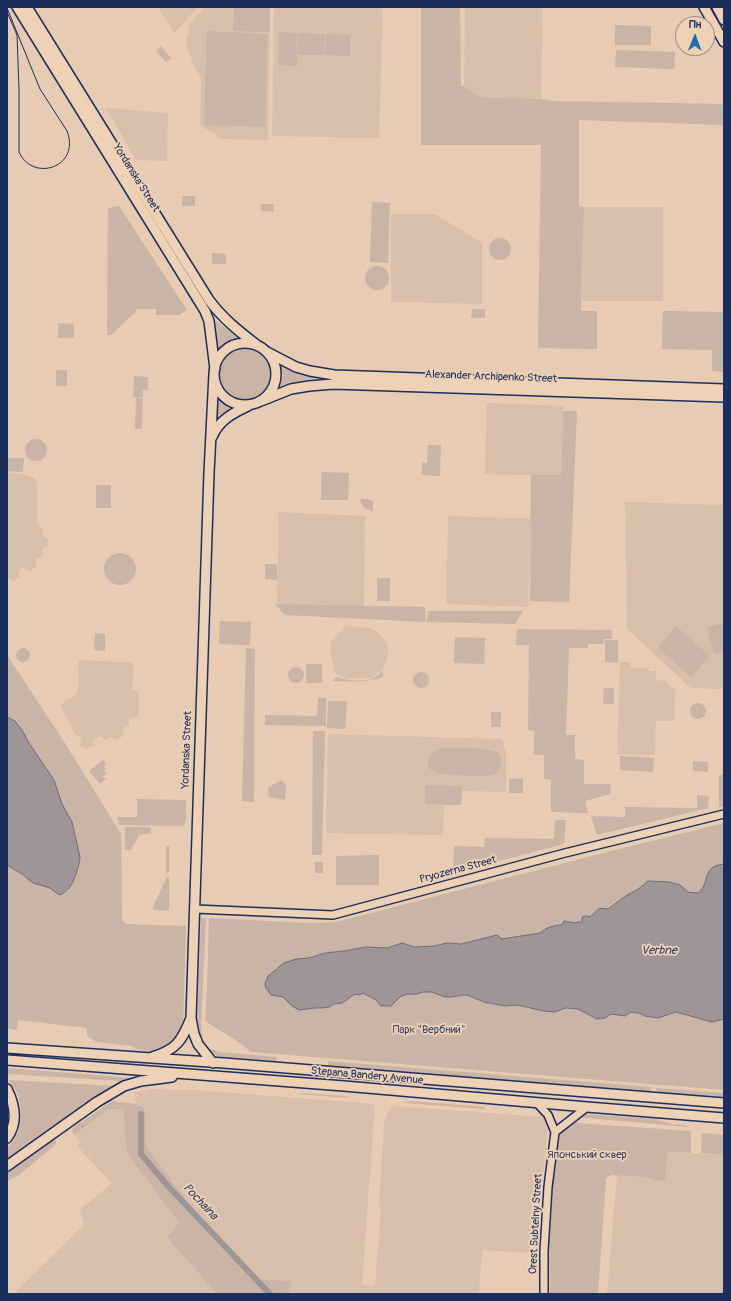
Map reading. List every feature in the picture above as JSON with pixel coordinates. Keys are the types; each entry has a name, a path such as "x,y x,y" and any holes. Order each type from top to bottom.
{"main road":[{"name":"Yordanska Street","path":"17,7 208,317 212,336 214,371 198,764 195,909"},
{"name":"Yordanska Street","path":"27,7 209,300 229,323 258,346"},
{"path":"704,7 720,26 724,42"},
{"path":"717,7 724,20"},
{"path":"210,442 215,429 224,419 250,405 261,401 271,392 276,378 275,364 267,352 258,346 246,343 228,348 219,357 214,371 218,390 225,398 234,403 250,405"},
{"name":"Alexander Archipenko Street","path":"267,352 296,367 334,375 724,389"},
{"name":"Alexander Archipenko Street","path":"261,401 291,389 333,384 724,397"},
{"path":"195,909 191,1018 194,1034 198,1044 213,1063"},
{"path":"146,1058 160,1054 175,1046 183,1036 191,1018"},
{"name":"Stepana Bandery Avenue","path":"7,1048 724,1103"},
{"name":"Stepana Bandery Avenue","path":"7,1060 221,1076 724,1118"},
{"path":"7,1065 49,1064"},
{"path":"7,1166 97,1102 124,1086 160,1078 221,1076"},
{"path":"7,1089 13,1103 14,1112 13,1126 7,1138"}],"street":[{"name":"Pryozerna Street","path":"195,909 333,914 565,853 724,814"},
{"path":"537,1102 548,1115 556,1132 587,1107"},
{"name":"Orest Subtelny Street","path":"544,1294 544,1251 548,1187 556,1132"}],"shaded area":[{"path":"158,7 198,7 174,33"},
{"path":"205,7 270,7 268,140 222,139 200,125 201,78 191,61 192,56 189,55 189,50 187,50 186,36 188,36 189,25"},
{"path":"274,7 383,7 379,138 272,136"},
{"path":"465,7 543,7 541,99 480,97 464,86"},
{"path":"106,108 168,113 167,161 136,160"},
{"path":"584,207 663,207 663,301 582,301"},
{"path":"391,214 435,214 482,243 482,304 391,302"},
{"path":"487,403 563,406 561,476 485,474"},
{"path":"7,473 24,474 37,481 37,523 42,528 43,535 48,539 48,546 42,549 43,556 36,560 36,567 30,571 24,567 19,570 19,577 13,581 7,577"},
{"path":"625,502 724,505 724,689 691,688 627,629"},
{"path":"279,512 365,516 364,606 280,604 277,601"},
{"path":"448,516 531,519 528,607 446,604"},
{"path":"346,626 371,628 383,637 388,648 387,658 384,667 373,678 346,679 335,672 330,650 331,641"},
{"path":"79,661 131,663 134,665 132,691 139,691 138,717 129,718 129,725 123,729 123,736 117,740 111,737 105,740 100,736 94,739 93,746 86,749 80,745 81,738 75,734 61,706 66,700 78,694"},
{"path":"620,662 629,662 632,668 649,668 649,671 656,671 656,680 665,681 675,690 674,721 656,721 655,755 617,754"},
{"path":"328,734 502,739 506,751 506,792 462,791 461,805 444,805 443,835 326,833"},
{"path":"153,1089 194,1090 375,1104 362,1285 375,1286 381,1207 379,1207 379,1205 384,1126 386,1115 391,1108 394,1106 543,1117 548,1124 541,1193 532,1193 530,1253 482,1250 479,1293 497,1294 289,1294 290,1281 258,1279 190,1205 146,1146 144,1108 136,1104 135,1092"},
{"path":"108,1109 123,1109 127,1153 179,1223 168,1237 217,1294 18,1294 16,1291 84,1225 80,1210 112,1183 77,1146 81,1142 74,1135"},
{"path":"667,1152 724,1155 724,1294 607,1294 617,1174"}],"green space":[{"path":"234,7 270,7 270,32 233,31"},
{"path":"421,7 460,7 461,86 464,86 480,97 541,99 555,101 722,104 724,107 724,125 579,120 579,206 584,207 581,311 597,311 597,349 538,348 541,145 421,145"},
{"path":"615,25 651,26 651,45 615,45"},
{"path":"207,31 268,34 265,127 204,125"},
{"path":"279,32 297,33 297,66 278,65"},
{"path":"298,33 325,34 324,55 298,55"},
{"path":"326,34 350,35 350,56 325,55"},
{"path":"161,46 171,58 166,62 156,51"},
{"path":"616,50 675,52 674,69 615,67"},
{"path":"182,196 195,196 195,206 182,206"},
{"path":"372,202 390,203 388,263 370,262"},
{"path":"261,204 274,204 274,212 261,211"},
{"path":"119,206 187,310 179,315 156,315 156,309 136,309 135,314 132,315 111,335 107,335 108,208"},
{"path":"500,238 508,241 511,249 508,257 500,260 492,257 489,249 492,241"},
{"path":"212,253 226,254 226,264 212,264"},
{"path":"377,266 386,269 389,278 386,287 377,290 368,287 365,278 368,269"},
{"path":"472,309 485,309 485,318 471,318"},
{"path":"663,311 724,312 724,372 712,371 712,350 662,349"},
{"path":"212,318 240,339 227,344 217,352 217,339"},
{"path":"58,323 74,324 74,338 58,338"},
{"path":"240,349 250,349 263,356 270,369 270,379 263,392 250,399 240,399 231,395 224,388 220,379 220,369 224,360 231,353"},
{"path":"279,362 319,378 304,380 278,389 283,375"},
{"path":"56,370 67,370 67,386 56,386"},
{"path":"134,376 148,377 148,390 143,390 143,398 133,397"},
{"path":"215,396 230,409 213,427"},
{"path":"136,398 143,399 142,429 135,429"},
{"path":"563,411 577,411 569,602 530,601 531,475 561,475"},
{"path":"36,439 44,442 47,450 44,458 36,461 28,458 25,450 28,442"},
{"path":"428,445 441,445 440,476 422,475 422,463 427,463"},
{"path":"7,458 24,458 23,472 7,471"},
{"path":"321,472 349,473 348,500 321,500"},
{"path":"96,485 111,485 111,508 96,508"},
{"path":"360,499 373,501 373,511 365,509"},
{"path":"120,553 126,554 133,560 136,569 135,575 129,582 120,585 114,584 107,578 104,569 105,563 111,556"},
{"path":"265,564 277,564 277,580 265,579"},
{"path":"377,578 390,578 390,601 377,601"},
{"path":"275,604 425,607 426,622 285,615"},
{"path":"428,611 523,611 515,624 427,622"},
{"path":"220,621 251,622 250,645 219,644"},
{"path":"724,623 724,652 714,654 707,627"},
{"path":"676,626 710,656 691,677 658,648"},
{"path":"517,629 612,630 612,639 604,639 603,644 588,644 588,648 569,648 566,735 575,735 575,759 584,760 584,784 611,784 610,794 585,801 588,813 551,812 551,780 544,779 544,755 534,755 534,731 528,730 529,645 516,645"},
{"path":"95,633 105,634 105,651 94,650"},
{"path":"455,637 485,638 484,664 454,663"},
{"path":"605,640 618,640 618,663 605,662"},
{"path":"23,648 28,650 30,655 28,660 23,662 18,660 16,655 18,650"},
{"path":"246,648 255,649 254,802 242,801"},
{"path":"7,655 63,740 121,834 122,919 127,924 186,926 183,1027 176,1040 166,1048 153,1051 138,1050 131,1046 97,1042 87,1036 87,1028 18,1020 17,1030 7,1028 7,865 33,883 50,888 59,895 67,892 70,887 77,873 80,857 72,822 62,804 54,780 22,730 15,721 7,717"},
{"path":"306,664 322,664 322,683 306,683"},
{"path":"293,667 299,667 304,672 302,681 299,683 293,683 288,678 288,672"},
{"path":"383,670 383,677 377,679 358,681 333,681 337,677 366,680 375,677"},
{"path":"421,672 427,674 429,680 427,686 421,688 415,686 413,680 415,674"},
{"path":"604,688 614,688 614,704 603,704"},
{"path":"318,698 326,698 326,726 265,725 265,715 317,716"},
{"path":"328,701 347,701 345,729 327,728"},
{"path":"695,703 701,703 706,708 704,717 701,719 695,719 690,714 690,708"},
{"path":"491,712 501,712 501,727 491,727"},
{"path":"313,731 325,731 322,855 312,855"},
{"path":"442,748 490,750 499,755 502,761 501,766 496,773 489,776 453,775 434,772 428,766 429,758 434,752"},
{"path":"620,756 654,758 653,772 620,770"},
{"path":"103,760 106,764 104,766 106,769 104,771 106,774 103,776 106,779 100,784 89,771"},
{"path":"693,761 708,762 708,772 693,771"},
{"path":"724,773 724,806 719,807 719,776"},
{"path":"523,778 523,793 509,793 509,779"},
{"path":"282,780 286,786 285,800 269,797 268,787"},
{"path":"425,785 462,786 461,805 425,804"},
{"path":"697,795 709,796 708,808 597,835 591,816 625,817 625,807 697,808"},
{"path":"137,799 186,800 186,822 183,826 120,825 117,817 137,817"},
{"path":"555,820 566,820 564,844 453,873 454,846 484,847 485,838 554,839"},
{"name":"Парк \"Вербний\"","path":"724,823 724,864 712,868 708,873 703,887 698,893 688,892 680,885 669,882 648,881 608,909 597,909 593,915 582,922 557,925 540,933 502,939 497,935 461,944 447,943 434,946 415,947 402,943 387,948 366,947 325,953 309,958 296,959 276,969 268,976 271,995 283,997 287,1000 315,1008 329,1007 334,1004 342,1003 355,994 357,995 363,993 376,1000 384,1007 390,1006 401,996 432,992 445,997 467,995 484,1002 505,1006 518,1005 578,1009 590,1016 605,1018 611,1014 625,1016 631,1012 658,1018 676,1012 712,1022 724,1019 724,1090 251,1052 240,1043 205,1021 209,918 311,923 336,922"},
{"path":"125,827 151,827 151,833 139,835 131,850 125,850"},
{"path":"166,846 169,846 169,872 166,873"},
{"path":"379,855 379,885 336,885 336,856"},
{"path":"315,862 323,862 323,873 315,873"},
{"path":"166,877 169,877 169,909 167,911 153,910 153,907"},
{"path":"201,918 206,918 201,1027 203,1041 201,1042 197,1024"},
{"path":"206,1049 219,1052 277,1057 276,1061 217,1056"},
{"path":"328,1061 651,1087 651,1090 649,1092 328,1066"},
{"path":"7,1068 133,1078 122,1081 7,1074"},
{"path":"8,1080 115,1086 97,1096 7,1161 7,1148 17,1135 21,1117 19,1096"},
{"path":"656,1088 724,1093 724,1098 660,1093"},
{"path":"298,1094 345,1096 349,1098"},
{"path":"112,1101 136,1104 144,1108 146,1146 190,1205 258,1279 290,1281 289,1294 217,1294 167,1237 179,1223 127,1153 123,1109 108,1109 74,1135 72,1130 73,1128"},
{"path":"411,1101 485,1107 484,1109 406,1103"},
{"path":"583,1114 656,1119 671,1124 685,1125 689,1127 576,1117"},
{"name":"Японський сквер","path":"572,1121 577,1123 691,1131 691,1153 667,1152 665,1181 653,1180 647,1177 611,1175 606,1179 598,1294 550,1294 549,1227 557,1138 561,1130"},
{"path":"702,1133 724,1135 724,1155 701,1153"},
{"path":"53,1140 56,1141 56,1144 19,1175 7,1181 7,1172"}],"water":[{"path":"7,717 15,721 22,730 54,780 62,804 72,822 80,857 71,885 68,890 59,895 50,888 33,883 7,865"},
{"name":"Verbne","path":"724,864 724,1019 712,1022 676,1012 658,1018 631,1012 625,1016 611,1014 605,1018 597,1019 578,1009 566,1008 554,1012 543,1011 518,1005 505,1006 484,1002 467,995 445,997 432,992 401,996 391,1006 381,1006 376,1000 363,993 359,995 355,994 342,1003 334,1004 329,1007 299,1010 292,1006 283,997 271,995 266,988 265,984 268,976 284,963 296,959 309,958 325,953 366,947 387,948 402,943 415,947 434,946 447,943 461,944 497,935 502,939 540,933 550,927 562,925 564,921 575,923 582,922 582,917 590,917 599,909 608,909 648,881 669,882 680,885 688,892 698,893 703,887 708,873 712,868"}],"waterway":[{"name":"Pochaina","path":"141,1114 141,1154 168,1186 270,1294"}],"tram line":[{"path":"7,8 40,89 67,131 70,144 67,154 62,162 54,167 34,167 26,161 19,152 17,35 7,12"}]}
